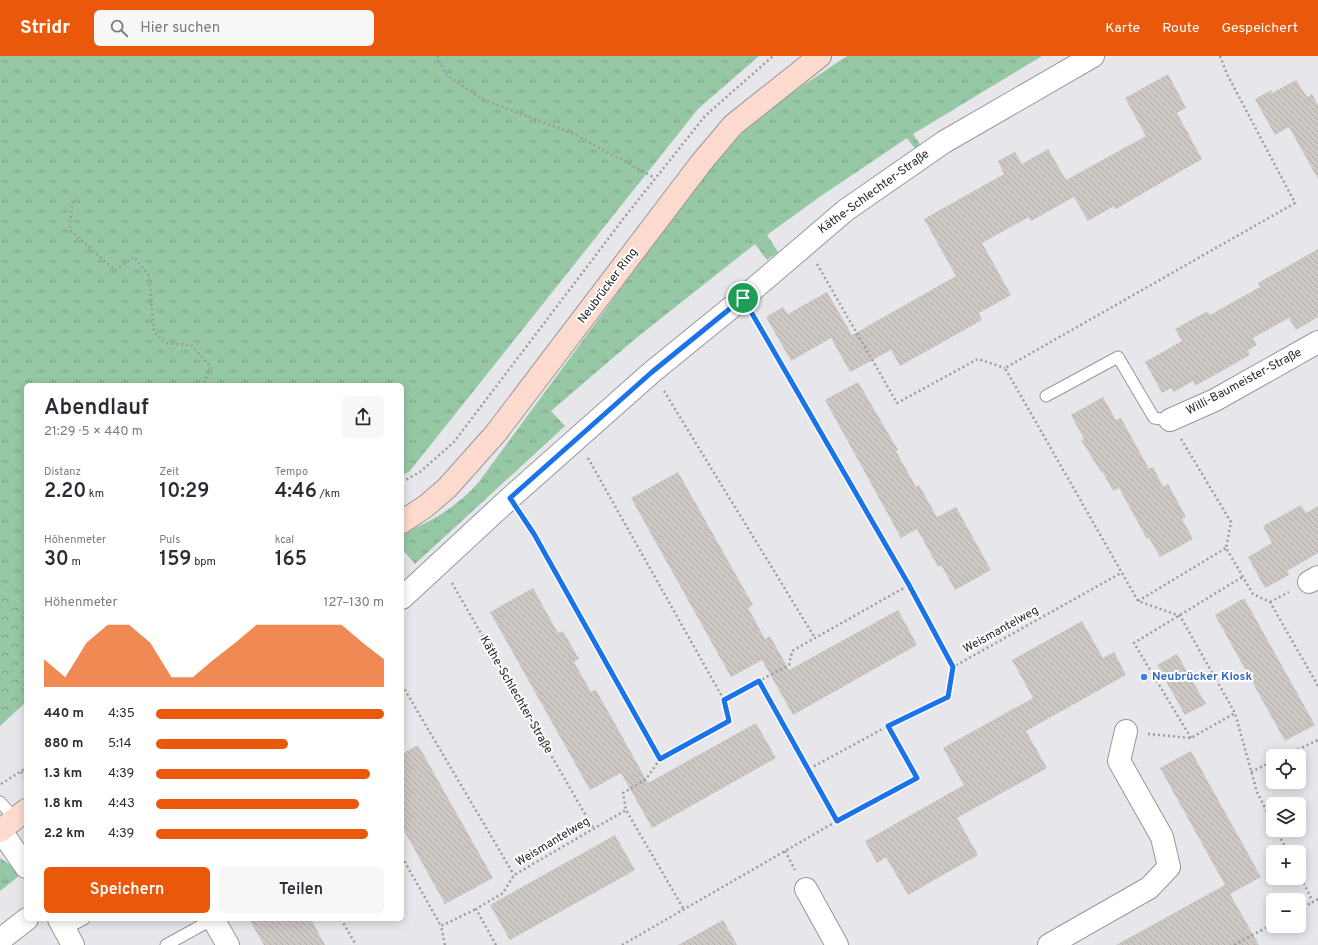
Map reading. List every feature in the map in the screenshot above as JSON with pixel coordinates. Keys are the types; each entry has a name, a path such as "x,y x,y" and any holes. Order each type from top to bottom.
{"main road":[{"name":"Neubrücker Ring","path":"404,521 426,506 447,488 496,433 697,169 733,125 820,56"}],"street":[{"name":"Käthe-Schlechter-Straße","path":"404,596 510,498 652,372 743,298 846,210 944,142 1094,56"},
{"name":"Willi-Baumeister-Straße","path":"1170,420 1215,400 1318,342"},
{"path":"1049,945 1149,888 1170,867 1162,837 1119,761 1126,731"},
{"path":"10,823 24,862"},
{"path":"806,890 837,945"},
{"path":"0,940 24,921"},
{"path":"214,921 228,945"}],"lane":[{"path":"1046,396 1118,357 1154,418 1170,420"},
{"path":"0,802 10,823"},
{"path":"66,931 81,921"},
{"path":"166,945 209,921"}],"path":[{"path":"437,56 445,74 484,100 572,133 655,178"},
{"path":"404,481 420,472 454,442 655,178 705,116 773,56"},
{"path":"73,200 69,229 115,270 134,257 149,276 154,332 165,343 191,344 210,367 204,383"},
{"path":"806,243 897,403 978,359 1005,368"},
{"path":"743,298 909,585 953,667 948,697 888,726 809,769"},
{"path":"652,372 815,638"},
{"path":"1170,420 1231,522 1226,548 1244,576 1253,594 1270,602 1318,686"},
{"path":"576,439 594,468 724,700 729,721 660,759 646,779 623,793 626,810 683,908"},
{"path":"510,498 534,534 660,759"},
{"path":"1138,601 1226,548"},
{"name":"Käthe-Schlechter-Straße","path":"440,562 593,828"},
{"name":"Weismantelweg","path":"953,667 1122,573"},
{"path":"1191,738 1134,643 1244,576"},
{"path":"724,700 789,665 792,651 909,585"},
{"path":"759,681 837,821"},
{"path":"404,688 514,875"},
{"path":"1126,731 1191,738 1235,713"},
{"path":"624,944 683,908 837,821 917,778 888,726"},
{"path":"1299,749 1318,740"},
{"path":"1251,772 1266,764"},
{"path":"0,785 24,770"},
{"path":"21,772 24,776"},
{"name":"Weismantelweg","path":"441,926 476,909 503,893 514,875 626,810"},
{"path":"404,861 441,926 445,945"},
{"path":"1304,885 1313,902"},
{"path":"1306,906 1318,899"},
{"path":"476,909 496,945"},
{"path":"342,921 356,945"},
{"path":"1234,945 1266,928"}],"green space":[{"path":"0,56 759,56 698,109 409,472 404,474 404,383 24,383 24,605 0,591"},
{"path":"847,56 1042,56 913,134 924,150 919,154 907,138 818,198 767,235 778,252 767,260 755,244 635,339 551,411 565,426 415,564 404,551 404,532 443,513 470,492 478,483 710,167 751,124 796,90"},
{"path":"0,591 24,605 24,704 0,726"},
{"path":"0,858 12,866 20,875 0,891"}],"building":[{"path":"1168,74 1186,108 1177,113 1202,159 1116,209 1114,206 1088,221 1074,197 1031,221 1029,217 982,243 1011,295 979,313 982,320 900,366 891,350 850,372 831,338 791,361 766,317 783,307 788,314 827,292 852,335 956,276 924,219 1004,174 998,161 1015,152 1022,164 1048,149 1066,180 1146,136 1125,98"},
{"path":"1296,80 1307,97 1312,94 1318,105 1318,179 1289,127 1275,135 1255,99 1271,90 1272,93"},
{"path":"1318,249 1318,317 1296,330 1289,318 1253,338 1257,345 1248,350 1250,355 1195,386 1193,381 1174,392 1171,388 1162,393 1145,362 1182,341 1175,329 1204,313 1208,312 1210,315 1260,287 1258,283"},
{"path":"858,382 898,450 896,451 916,487 919,485 937,517 956,507 991,570 955,590 941,565 938,567 917,529 901,538 825,400"},
{"path":"1103,397 1116,420 1121,418 1149,469 1153,467 1163,487 1168,484 1186,517 1182,519 1193,539 1160,557 1149,538 1147,539 1119,488 1113,491 1102,471 1101,472 1081,440 1084,439 1071,415"},
{"path":"678,472 753,605 748,608 765,639 770,636 789,670 898,610 917,645 793,715 762,660 731,677 631,498"},
{"path":"1301,505 1306,513 1318,506 1318,553 1287,571 1289,575 1265,588 1248,557 1272,543 1263,526"},
{"path":"533,588 558,633 563,631 579,659 574,662 591,692 596,690 648,783 756,723 776,758 652,828 621,773 590,790 490,612"},
{"path":"1244,598 1315,725 1285,741 1215,615"},
{"path":"1082,621 1103,658 1114,652 1126,675 1026,731 1047,768 957,818 978,855 908,895 886,857 877,863 865,841 964,785 943,748 1033,698 1012,660"},
{"path":"1177,654 1206,704 1185,715 1157,665"},
{"path":"418,745 493,878 445,904 404,831 404,753"},
{"path":"1191,751 1261,877 1230,894 1259,945 1116,945 1225,885 1160,768"},
{"path":"615,835 635,870 510,940 490,905"},
{"path":"723,920 737,945 678,945"},
{"path":"250,921 312,921 325,945 264,945"}],"place":[{"name":"Neubrücker Kiosk","path":"1144,677"}],"route":[{"path":"743,298 763,330 909,585 953,667 948,697 888,726 917,778 837,821 759,681 724,700 729,721 660,759 534,534 510,498 652,372 743,298"}]}
